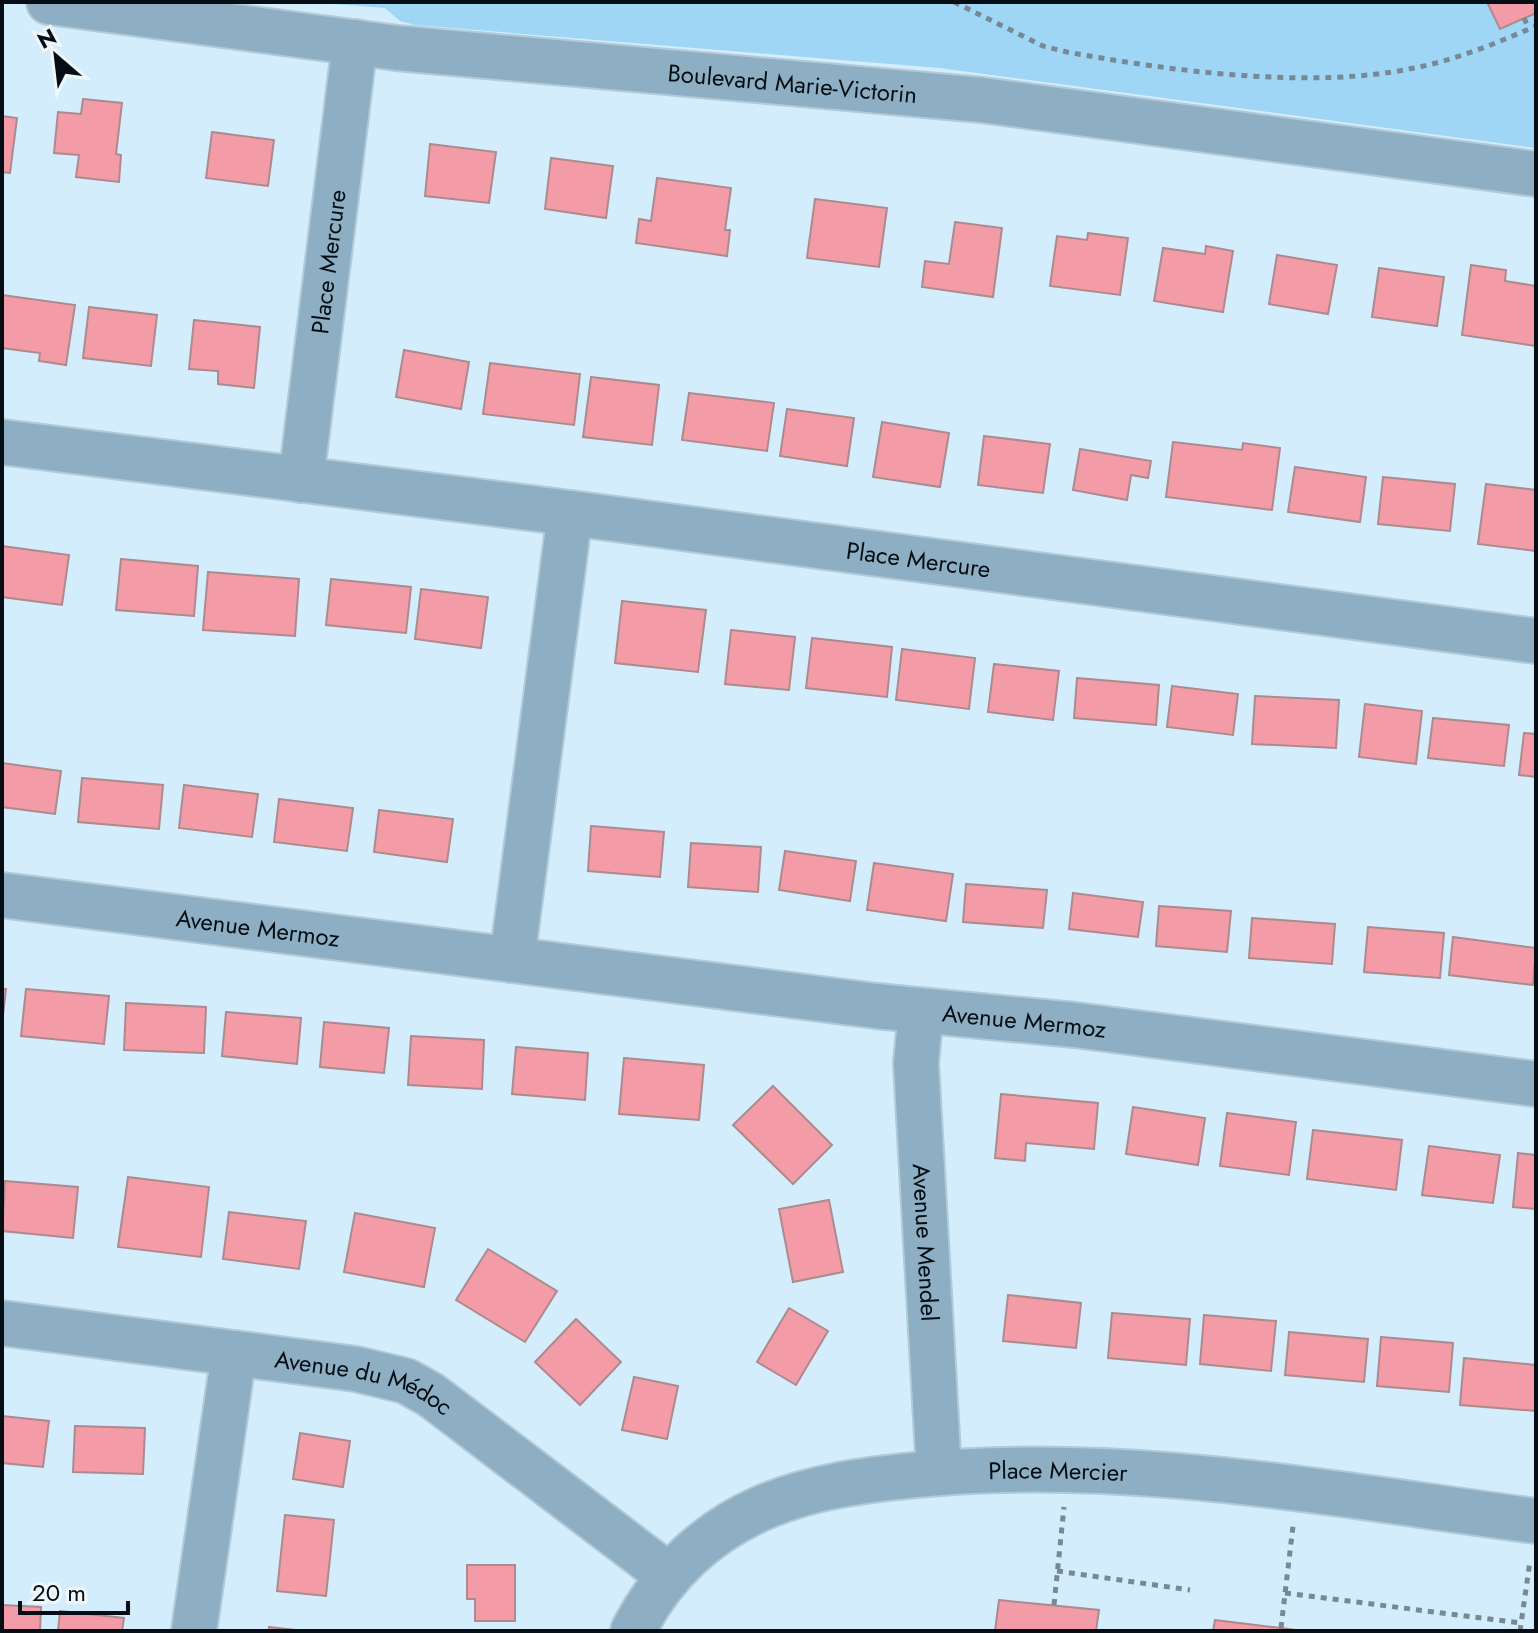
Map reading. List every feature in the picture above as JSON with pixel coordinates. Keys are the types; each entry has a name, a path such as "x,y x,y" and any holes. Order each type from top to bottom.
{"street":[{"name":"Boulevard Marie-Victorin","path":"49,2 355,42 982,100 1536,174"},
{"name":"Place Mercure","path":"301,480 355,42"},
{"name":"Place Mercure","path":"2,442 570,513 1536,641"},
{"path":"512,960 570,513"},
{"name":"Avenue Mermoz","path":"2,895 921,1011 1090,1026 1536,1084"},
{"name":"Avenue Mendel","path":"921,1011 916,1063 939,1473"},
{"name":"Avenue du Médoc","path":"2,1323 356,1369 406,1381 452,1409 668,1575"},
{"path":"194,1631 234,1353"},
{"name":"Place Mercier","path":"633,1631 668,1575 694,1551 734,1522 785,1499 843,1484 939,1473 1076,1470 1170,1475 1533,1538"}],"path":[{"path":"954,2 1043,46 1067,52 1280,78 1413,69 1481,49 1533,28 1524,18"},
{"path":"1054,1605 1064,1504"},
{"path":"1281,1628 1293,1524"},
{"path":"1520,1631 1533,1538"},
{"path":"1057,1571 1190,1590"},
{"path":"1285,1593 1521,1623"}],"shaded area":[{"path":"308,2 1536,2 1536,148 939,68 415,25 400,21 385,8"}],"building":[{"path":"1487,2 1536,2 1536,13 1500,29"},
{"path":"83,99 122,103 116,154 121,155 119,182 76,177 79,155 54,153 58,112 81,114"},
{"path":"2,116 17,118 10,173 2,172"},
{"path":"212,132 274,140 268,186 206,178"},
{"path":"430,144 496,152 489,203 425,196"},
{"path":"551,158 613,166 606,218 545,209"},
{"path":"657,178 731,188 725,230 730,230 727,256 636,243 639,219 651,221"},
{"path":"815,199 887,208 879,267 807,258"},
{"path":"955,222 1002,228 993,297 922,287 925,261 949,264"},
{"path":"1088,233 1128,238 1120,295 1050,286 1057,236 1087,240"},
{"path":"1206,246 1233,251 1223,312 1154,301 1163,248 1205,254"},
{"path":"1277,255 1337,265 1328,314 1269,304"},
{"path":"1471,265 1506,270 1505,281 1536,286 1536,346 1462,335"},
{"path":"1379,268 1444,277 1437,326 1372,317"},
{"path":"2,295 75,305 66,365 39,361 40,353 2,348"},
{"path":"89,307 157,315 151,366 83,358"},
{"path":"194,320 260,327 254,388 218,384 218,371 189,369"},
{"path":"404,350 469,362 461,409 396,397"},
{"path":"490,363 580,374 574,425 483,414"},
{"path":"591,377 659,385 652,445 583,437"},
{"path":"689,393 774,403 767,451 682,440"},
{"path":"787,409 854,418 847,466 780,456"},
{"path":"882,422 949,433 940,487 873,477"},
{"path":"984,436 1050,444 1043,493 978,485"},
{"path":"1173,442 1242,450 1243,443 1280,448 1272,510 1166,497"},
{"path":"1080,449 1151,461 1148,478 1131,475 1127,500 1073,490"},
{"path":"1295,467 1366,477 1360,522 1288,512"},
{"path":"1383,477 1455,484 1450,531 1378,524"},
{"path":"1486,484 1536,490 1536,551 1478,544"},
{"path":"2,546 69,555 62,605 2,597"},
{"path":"121,559 198,566 194,616 116,610"},
{"path":"208,572 299,579 295,636 203,630"},
{"path":"331,579 411,587 406,633 326,625"},
{"path":"421,589 488,597 481,648 415,639"},
{"path":"622,601 706,610 698,672 615,663"},
{"path":"731,630 795,637 789,690 725,684"},
{"path":"812,638 892,647 887,697 806,688"},
{"path":"902,649 975,658 969,709 896,700"},
{"path":"994,664 1059,671 1053,720 988,712"},
{"path":"1077,678 1159,685 1156,725 1074,718"},
{"path":"1172,686 1238,694 1233,735 1167,727"},
{"path":"1255,696 1339,700 1336,748 1252,744"},
{"path":"1365,704 1422,711 1416,764 1359,757"},
{"path":"1433,718 1509,725 1504,766 1428,758"},
{"path":"1524,733 1536,734 1536,777 1519,775"},
{"path":"2,763 61,771 55,814 2,807"},
{"path":"82,778 163,785 159,829 78,822"},
{"path":"184,785 258,794 252,837 179,828"},
{"path":"279,799 353,808 347,851 274,842"},
{"path":"379,810 453,819 447,862 374,852"},
{"path":"591,826 664,832 660,877 588,871"},
{"path":"691,843 761,847 758,892 688,887"},
{"path":"785,851 856,861 850,901 779,890"},
{"path":"874,863 953,874 946,921 867,910"},
{"path":"966,884 1047,890 1043,928 963,922"},
{"path":"1073,893 1143,902 1138,937 1069,929"},
{"path":"1159,906 1231,911 1227,952 1156,946"},
{"path":"1252,918 1335,924 1332,964 1249,958"},
{"path":"1368,927 1444,933 1440,978 1364,972"},
{"path":"1453,937 1536,948 1533,985 1449,975"},
{"path":"2,989 6,989 2,1024"},
{"path":"26,989 109,996 104,1044 21,1036"},
{"path":"126,1003 206,1007 204,1053 124,1050"},
{"path":"226,1012 301,1018 297,1064 222,1056"},
{"path":"324,1022 389,1028 384,1073 320,1067"},
{"path":"411,1036 484,1040 482,1089 408,1085"},
{"path":"516,1047 588,1053 585,1100 512,1094"},
{"path":"624,1058 704,1065 699,1120 619,1114"},
{"path":"773,1086 832,1145 793,1184 733,1125"},
{"path":"1001,1094 1098,1103 1094,1149 1026,1143 1025,1161 995,1158"},
{"path":"1133,1107 1205,1118 1198,1165 1126,1154"},
{"path":"1227,1113 1296,1122 1289,1175 1220,1166"},
{"path":"1313,1130 1402,1140 1396,1190 1307,1179"},
{"path":"1429,1146 1500,1155 1493,1203 1422,1195"},
{"path":"1518,1153 1536,1155 1536,1209 1513,1207"},
{"path":"128,1177 209,1187 201,1257 118,1247"},
{"path":"5,1181 78,1187 73,1238 2,1231"},
{"path":"829,1200 843,1272 793,1282 779,1209"},
{"path":"229,1212 306,1221 299,1269 223,1259"},
{"path":"355,1213 435,1228 424,1287 344,1272"},
{"path":"488,1249 557,1291 525,1342 456,1300"},
{"path":"1008,1295 1081,1303 1076,1348 1003,1341"},
{"path":"789,1308 828,1331 796,1385 757,1362"},
{"path":"1112,1313 1190,1319 1186,1365 1108,1358"},
{"path":"1204,1315 1276,1321 1271,1371 1200,1364"},
{"path":"576,1319 621,1362 580,1405 535,1362"},
{"path":"1289,1332 1368,1339 1364,1382 1285,1375"},
{"path":"1381,1337 1453,1343 1449,1392 1377,1386"},
{"path":"1464,1358 1536,1365 1536,1411 1460,1405"},
{"path":"634,1377 678,1386 667,1439 622,1430"},
{"path":"2,1416 49,1421 43,1467 2,1463"},
{"path":"75,1426 145,1428 143,1474 73,1472"},
{"path":"300,1433 350,1441 343,1487 293,1479"},
{"path":"285,1515 334,1520 326,1596 277,1591"},
{"path":"467,1565 515,1565 515,1621 475,1621 475,1599 467,1599"},
{"path":"999,1600 1099,1610 1096,1631 995,1631"},
{"path":"2,1605 41,1607 40,1631 2,1631"},
{"path":"60,1611 124,1618 122,1631 58,1631"},
{"path":"1215,1620 1281,1628 1303,1631 1213,1631"},
{"path":"269,1627 304,1631 269,1631"}]}
